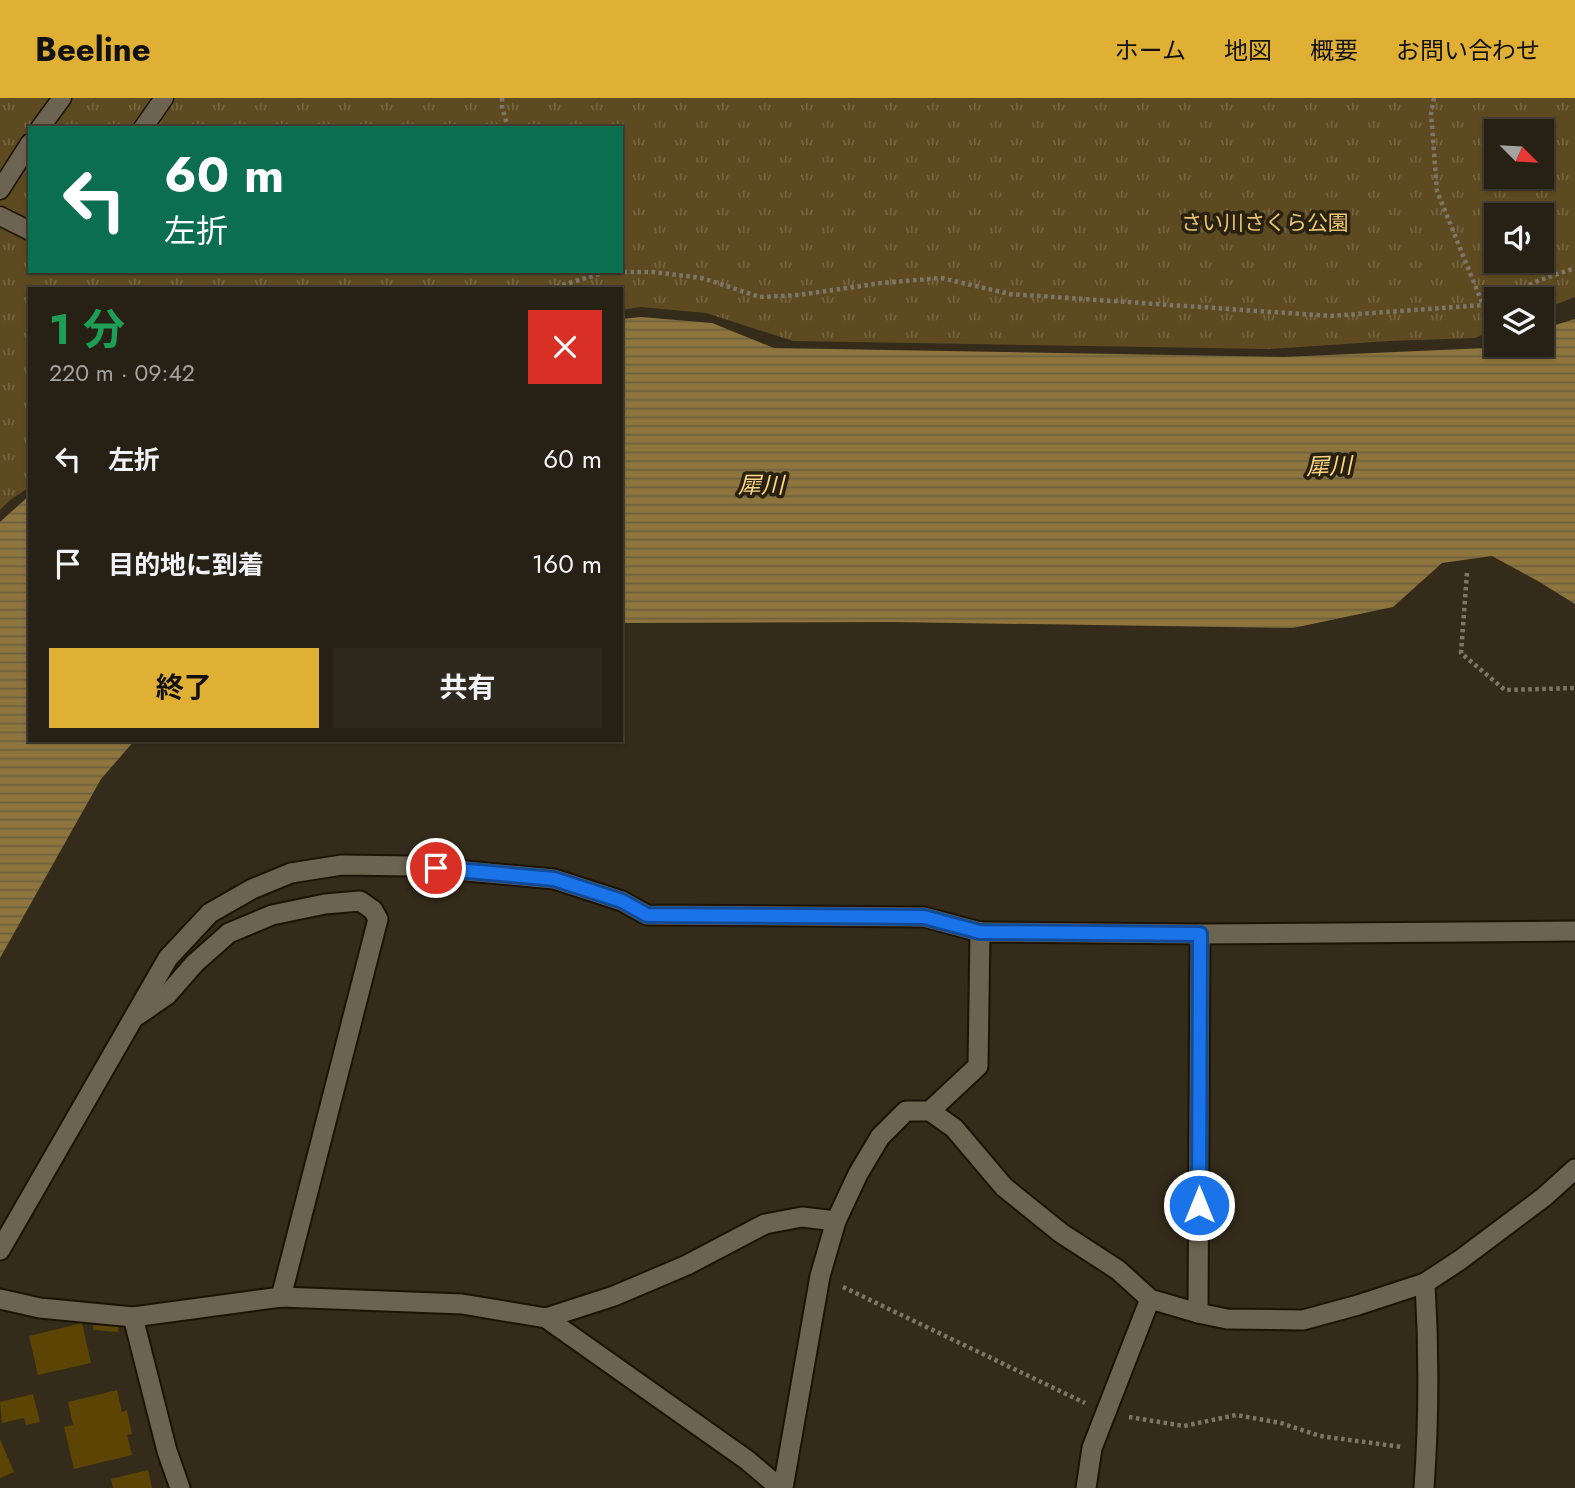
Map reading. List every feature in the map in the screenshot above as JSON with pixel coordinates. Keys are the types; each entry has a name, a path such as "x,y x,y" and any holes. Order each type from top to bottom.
{"street":[{"path":"0,1250 169,958 210,913 252,889 292,873 342,865 412,866 554,879 622,901 647,915 924,917 980,932 1200,934 1575,931"},
{"path":"132,1020 167,995 195,964 229,933 272,915 326,904 360,901 373,909 378,919 282,1297"},
{"path":"930,1111 978,1066 980,932"},
{"path":"1198,1313 1200,934"},
{"path":"0,1299 40,1308 133,1317 282,1297 463,1304 546,1318 747,1460 781,1488 820,1276 836,1221 858,1174 880,1137 906,1111 930,1111 954,1128 1004,1188 1061,1233 1118,1270 1150,1298 1227,1319 1303,1320 1358,1306 1425,1283 1544,1197 1575,1169"},
{"path":"546,1318 687,1265 765,1224 802,1217 836,1221"},
{"path":"1424,1488 1428,1336 1425,1283"},
{"path":"1086,1488 1092,1448 1150,1298"},
{"path":"133,1317 167,1451 180,1488"}],"lane":[{"path":"41,126 62,98"},
{"path":"144,126 164,98"},
{"path":"0,190 28,147"},
{"path":"0,216 28,230"}],"path":[{"path":"502,98 508,126"},
{"path":"623,272 653,272 702,278 760,297 799,295 881,282 941,278 1010,294 1331,316 1483,305 1437,191 1431,113 1434,98"},
{"path":"1524,287 1575,268"},
{"path":"556,287 603,273"},
{"path":"1467,573 1461,653 1504,690 1575,688"},
{"path":"820,1276 1105,1412 1184,1426 1236,1415 1281,1423 1320,1436 1427,1450"}],"green space":[{"name":"さい川さくら公園","path":"0,98 1575,98 1575,297 1554,305 1554,287 1484,287 1484,334 1475,338 1269,349 793,341 706,313 641,307 623,310 623,287 28,287 28,488 0,510"}],"water":[{"name":"犀川","path":"641,317 712,323 774,348 1283,357 1484,348 1484,357 1554,357 1554,325 1575,319 1575,604 1492,556 1442,563 1393,607 1293,628 892,622 623,623 623,319"},
{"path":"28,497 28,742 133,742 101,779 0,958 0,522"}],"building":[{"path":"94,1319 119,1323 118,1332 93,1330"},
{"path":"82,1323 91,1363 38,1375 29,1336"},
{"path":"117,1390 122,1412 127,1410 132,1434 127,1435 132,1455 74,1469 64,1427 73,1425 68,1402"},
{"path":"33,1394 40,1422 26,1425 24,1418 2,1423 0,1402"},
{"path":"0,1439 14,1472 0,1478"},
{"path":"148,1470 152,1488 113,1488 111,1479"}],"route":[{"path":"436,868 554,879 622,901 647,915 924,917 980,932 1200,934 1199,1205"}]}
